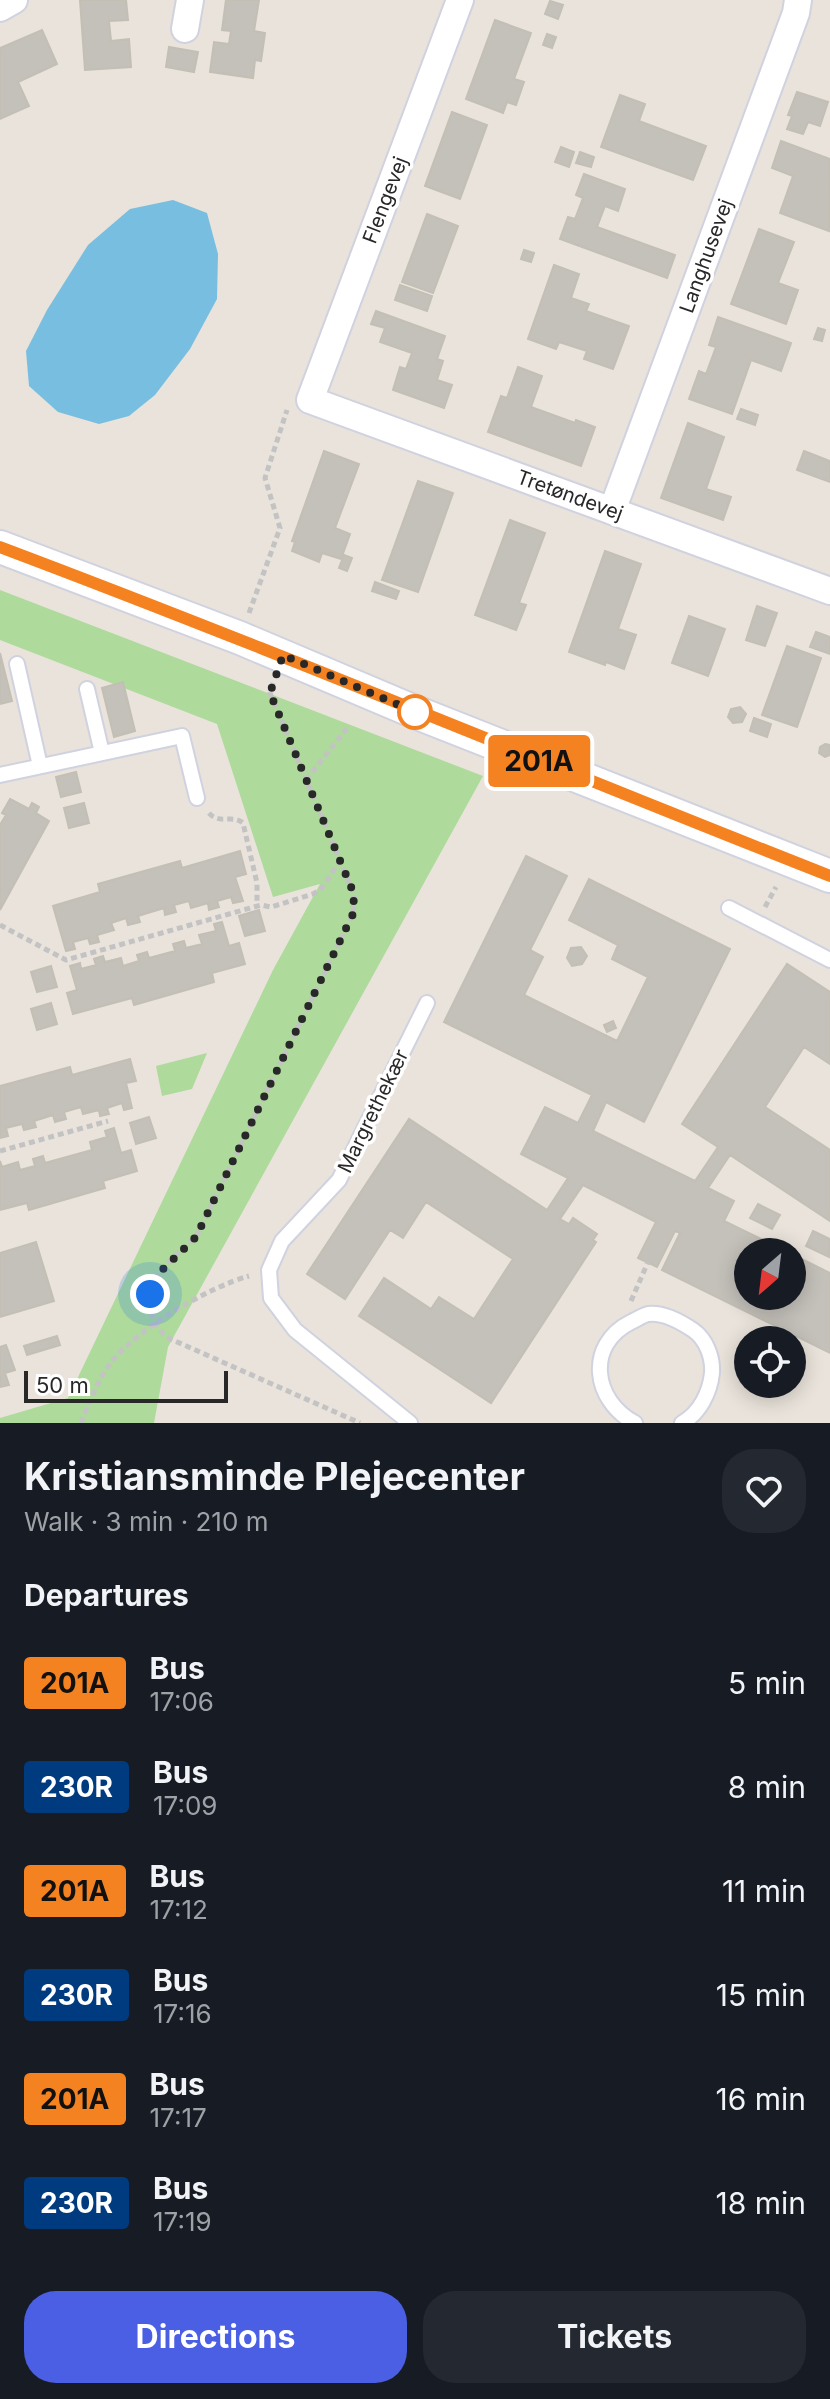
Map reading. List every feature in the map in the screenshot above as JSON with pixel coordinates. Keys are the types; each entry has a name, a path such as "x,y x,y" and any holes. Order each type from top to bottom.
{"street":[{"path":"0,8 14,0"},
{"path":"185,29 190,0"},
{"name":"Flengevej","path":"310,400 460,0"},
{"name":"Langhusevej","path":"612,511 796,13 798,0"},
{"name":"Tretøndevej","path":"310,400 830,591"},
{"path":"0,525 240,638"},
{"path":"0,547 283,655 429,717 830,876"}],"lane":[{"path":"17,664 40,766"},
{"path":"87,689 102,753"},
{"path":"0,775 182,736 196,795"},
{"path":"729,908 830,960"},
{"name":"Margrethekær","path":"269,1270 282,1241 339,1180 427,1003"},
{"path":"269,1270 271,1298 295,1330 410,1423"},
{"path":"635,1423 621,1416 608,1402 598,1375 605,1345 622,1326 647,1314 678,1320 701,1335 713,1362 710,1388 692,1418 682,1423"}],"path":[{"path":"283,655 270,693 354,894 353,914 196,1237 161,1271 150,1294 149,1312 154,1324 166,1337 360,1423"},
{"path":"306,780 348,727"},
{"path":"196,795 205,791 213,817 238,819 243,823 256,876 257,906"},
{"path":"0,925 66,960 257,906 266,904 271,907 313,894 321,889 340,861"},
{"path":"0,1151 108,1121"},
{"path":"637,1319 630,1299 648,1262"},
{"path":"81,1423 94,1391 112,1361 154,1324 231,1281 269,1270"}],"green space":[{"path":"0,590 483,776 168,1347 154,1423 0,1423 0,1418 68,1398 273,970 320,884 273,897 217,724 0,640"},
{"path":"207,1053 192,1089 162,1096 156,1066"}],"water":[{"path":"173,200 207,213 218,254 217,299 190,349 155,395 129,416 99,424 58,412 29,386 26,351 47,310 88,245 130,209"}],"building":[{"path":"80,0 126,0 128,20 109,21 111,41 129,39 131,67 85,70"},
{"path":"226,0 259,0 254,31 265,33 261,61 255,60 253,78 210,72 214,42 229,44 231,31 222,30"},
{"path":"550,1 563,5 558,19 545,14"},
{"path":"495,20 531,33 514,79 524,82 516,105 507,102 503,113 466,99"},
{"path":"42,30 57,64 18,82 29,106 0,119 0,48"},
{"path":"547,34 556,37 552,48 543,45"},
{"path":"169,47 198,52 194,72 166,67"},
{"path":"797,92 828,102 820,126 808,122 803,134 787,129 792,116 788,115"},
{"path":"620,95 645,104 639,121 706,146 693,180 601,147"},
{"path":"452,112 487,125 460,199 425,186"},
{"path":"781,141 830,159 829,231 780,213 793,176 772,168"},
{"path":"561,147 574,152 569,167 555,162"},
{"path":"580,152 594,157 591,167 576,163"},
{"path":"584,174 625,189 618,211 605,206 597,227 675,255 667,278 560,239 568,217 575,219 583,198 576,195"},
{"path":"427,214 458,226 433,293 402,282"},
{"path":"759,229 794,242 778,283 798,290 786,324 731,304"},
{"path":"524,250 534,253 531,262 521,259"},
{"path":"554,265 579,274 571,298 589,304 586,311 629,326 613,369 584,359 587,351 559,342 556,349 528,339"},
{"path":"400,285 432,296 427,311 395,300"},
{"path":"376,311 445,336 437,359 443,361 437,380 452,385 444,408 393,390 400,367 406,369 412,353 380,342 385,328 371,324"},
{"path":"718,317 791,343 781,371 751,360 732,414 689,399 699,371 706,374 716,347 709,345"},
{"path":"818,328 825,330 822,341 814,339"},
{"path":"518,367 542,376 531,407 595,427 581,466 488,432 501,396 507,398"},
{"path":"741,409 758,415 755,425 737,419"},
{"path":"688,423 724,437 706,489 731,497 723,520 661,498"},
{"path":"324,451 359,464 335,528 350,534 341,559 322,553 319,562 292,551 295,542 292,541"},
{"path":"804,451 830,461 830,482 797,470"},
{"path":"418,481 453,493 418,592 382,580"},
{"path":"510,520 545,533 519,603 526,605 516,630 475,615"},
{"path":"605,551 641,564 618,629 636,635 624,669 569,652"},
{"path":"344,555 352,558 347,571 339,568"},
{"path":"375,582 399,591 396,599 372,591"},
{"path":"757,606 777,613 765,646 746,640"},
{"path":"689,616 725,629 708,676 672,663"},
{"path":"816,632 830,637 830,654 810,647"},
{"path":"787,646 821,658 797,727 762,715"},
{"path":"0,653 12,701 0,704"},
{"path":"123,682 135,731 114,737 102,688"},
{"path":"740,707 746,714 742,722 733,723 728,717 731,709"},
{"path":"754,718 771,724 767,737 750,731"},
{"path":"830,745 830,755 825,757 819,753 820,747"},
{"path":"76,772 81,792 61,797 56,777"},
{"path":"10,799 29,809 32,803 39,807 36,813 49,821 0,910 0,825 6,815 2,813"},
{"path":"84,803 89,823 69,828 64,808"},
{"path":"240,851 246,874 235,877 243,901 233,903 231,897 217,901 219,907 209,910 208,903 191,908 189,901 174,905 176,912 165,915 164,908 138,916 140,922 128,925 126,918 111,923 114,930 97,935 99,942 90,944 88,938 73,942 75,949 66,951 53,906 100,892 98,884 180,861 182,868"},
{"path":"526,856 567,876 530,950 543,957 524,995 617,1041 648,977 612,959 618,945 569,920 589,879 730,949 644,1122 606,1102 593,1131 695,1181 718,1147 682,1124 787,964 830,992 830,1064 804,1047 765,1107 830,1150 830,1221 730,1155 708,1188 734,1201 724,1221 759,1238 734,1238 734,1306 662,1270 680,1233 675,1231 657,1267 638,1258 656,1222 583,1185 560,1219 569,1224 573,1218 597,1234 593,1240 596,1242 491,1403 359,1316 384,1278 431,1309 439,1297 474,1319 513,1259 426,1202 403,1238 390,1230 345,1299 307,1274 409,1119 547,1210 568,1178 521,1154 545,1107 578,1123 592,1095 444,1022"},
{"path":"259,910 265,931 245,936 239,916"},
{"path":"222,922 229,946 239,943 245,964 212,973 214,982 134,1005 132,998 73,1014 67,993 77,990 70,966 80,963 81,969 96,965 94,959 103,956 105,962 121,958 123,966 139,961 137,955 147,952 149,958 175,951 173,944 184,941 186,948 202,944 199,935 216,931 214,924"},
{"path":"581,947 587,956 582,964 572,966 567,958 571,948"},
{"path":"51,966 57,987 37,992 31,972"},
{"path":"51,1003 57,1024 37,1030 31,1009"},
{"path":"613,1021 616,1028 607,1032 604,1025"},
{"path":"130,1059 136,1081 126,1083 132,1108 124,1110 122,1103 107,1108 109,1114 100,1116 99,1110 83,1114 81,1107 64,1112 66,1119 55,1122 53,1115 34,1121 36,1127 24,1130 22,1124 6,1128 8,1136 0,1138 0,1086 70,1067 72,1075"},
{"path":"149,1117 156,1138 136,1144 130,1123"},
{"path":"114,1128 121,1153 131,1150 137,1171 103,1181 105,1188 29,1210 27,1203 0,1210 0,1161 2,1167 18,1162 20,1170 35,1166 33,1159 43,1156 45,1163 92,1150 90,1142 107,1137 105,1131"},
{"path":"758,1204 780,1215 772,1229 750,1218"},
{"path":"813,1231 830,1239 829,1257 806,1246"},
{"path":"36,1242 54,1301 0,1317 0,1253"},
{"path":"806,1261 830,1273 830,1353 806,1341 806,1326 775,1326 743,1310 806,1310"},
{"path":"57,1336 60,1345 27,1355 24,1346"},
{"path":"6,1345 15,1370 5,1373 9,1385 0,1387 0,1347"}],"bus line":[{"name":"201A","path":"0,547 240,638 440,722 830,876"}],"route":[{"path":"150,1294 161,1271 196,1237 353,914 354,894 270,693 283,655 415,712"}]}
